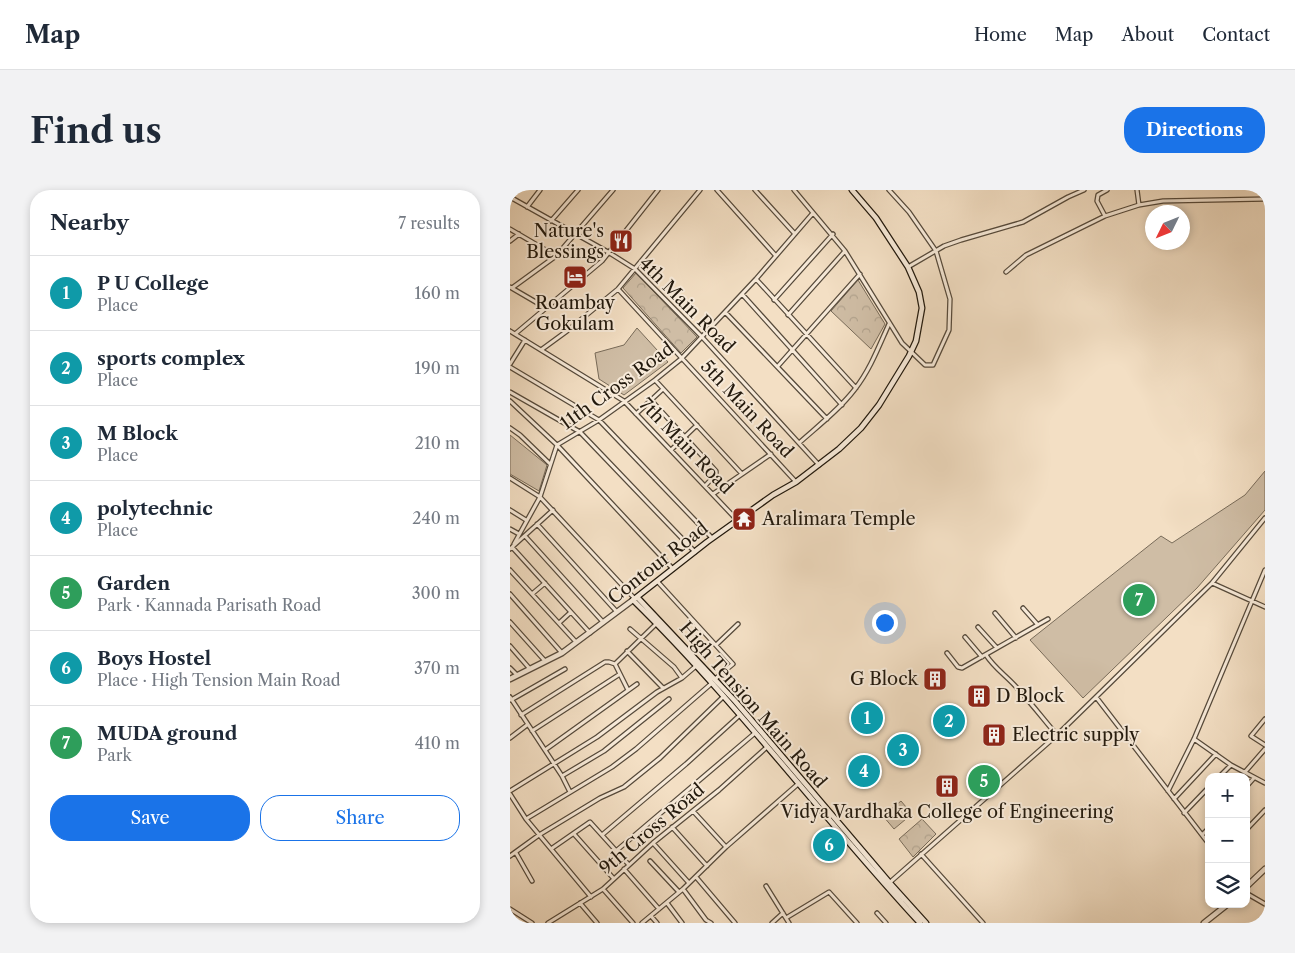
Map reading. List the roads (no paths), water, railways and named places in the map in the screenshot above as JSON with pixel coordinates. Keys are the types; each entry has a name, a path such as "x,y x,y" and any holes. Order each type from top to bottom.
{"main road":[{"name":"Contour Road","path":"510,679 562,653 635,599 712,538 819,465 840,449 861,428 879,405 916,341 922,308 919,292 908,267 876,218 852,190"},
{"path":"635,599 656,624 698,664"},
{"name":"High Tension Main Road","path":"635,599 714,681 887,884 926,923"},
{"path":"726,695 740,715 798,784 920,923"},
{"path":"1250,883 1265,869"},
{"path":"1204,923 1223,908"}],"street":[{"path":"527,206 540,190"},
{"path":"551,221 578,190"},
{"path":"546,308 511,288 556,256 613,190"},
{"path":"515,334 602,261 658,190"},
{"path":"541,350 618,289 700,190"},
{"path":"717,190 776,256"},
{"path":"755,190 795,234"},
{"path":"794,190 833,234 902,343 925,365 933,364 949,330 950,300 936,251 909,212 889,190"},
{"path":"908,267 936,251 961,240 1023,222 1084,190"},
{"path":"1105,216 1097,201 1098,195 1107,190"},
{"path":"1137,190 1139,205"},
{"name":"4th Main Road","path":"510,197 635,268 702,337 819,465"},
{"path":"1006,272 1026,255 1105,216 1139,205 1163,201 1265,199"},
{"name":"11th Cross Road","path":"557,445 599,420 681,359 756,279 813,213"},
{"path":"510,229 556,256"},
{"path":"510,241 519,234"},
{"path":"774,300 833,234"},
{"path":"788,315 845,251"},
{"path":"778,366 860,274"},
{"path":"756,279 856,388"},
{"name":"5th Main Road","path":"618,289 796,482"},
{"path":"742,293 842,405"},
{"path":"725,312 827,419"},
{"path":"799,443 842,405 856,388 866,373 890,324"},
{"name":"7th Main Road","path":"510,331 624,401 737,520"},
{"path":"525,340 510,366 599,420 712,538"},
{"path":"655,380 742,474"},
{"path":"636,414 663,389"},
{"path":"510,392 580,432 694,552"},
{"path":"652,400 716,472 705,486"},
{"path":"510,401 557,445 673,569"},
{"path":"671,450 697,426"},
{"path":"510,428 550,464"},
{"path":"512,547 540,497 557,445"},
{"path":"713,494 771,454"},
{"path":"510,478 540,497 635,599"},
{"path":"510,510 526,520"},
{"path":"512,547 553,510"},
{"path":"887,884 1057,735 1212,583 1265,518"},
{"path":"537,524 617,612"},
{"path":"510,529 518,534"},
{"path":"522,529 603,623"},
{"path":"512,547 590,632"},
{"path":"510,570 576,642"},
{"path":"1168,791 1194,739 1265,570"},
{"path":"526,819 612,767 636,749 733,664 657,581"},
{"path":"532,594 545,583"},
{"path":"1212,583 1265,607"},
{"path":"510,594 562,653"},
{"path":"1023,608 1038,625"},
{"path":"559,623 571,612"},
{"path":"995,613 1016,638"},
{"path":"947,653 960,668 1048,619"},
{"path":"510,622 545,661"},
{"path":"615,664 656,624"},
{"path":"716,645 738,624"},
{"path":"978,627 997,648"},
{"path":"630,629 674,667 682,678"},
{"path":"965,637 992,665 1007,677 1057,735"},
{"path":"510,646 530,668"},
{"path":"627,651 663,688"},
{"path":"521,715 605,662 615,664 628,690"},
{"path":"591,897 526,819 510,792 596,737 663,688 682,678 698,664"},
{"path":"510,668 517,676"},
{"path":"565,669 511,698 562,776 570,792"},
{"path":"532,731 620,674"},
{"path":"545,750 638,684"},
{"path":"510,856 539,835 600,798 624,787 660,758 726,695"},
{"path":"1096,697 1205,839"},
{"path":"562,776 604,751 669,699"},
{"path":"602,835 686,764 740,715"},
{"path":"1265,720 1251,736 1265,745"},
{"path":"510,738 527,725"},
{"path":"616,851 756,733"},
{"path":"1194,739 1231,765 1265,783"},
{"name":"9th Cross Road","path":"548,923 603,889 653,843 767,747"},
{"path":"1245,772 1265,749"},
{"path":"1174,799 1216,754"},
{"path":"1223,773 1231,765"},
{"path":"1250,782 1254,778"},
{"path":"642,923 683,889 726,847 798,784"},
{"path":"1184,812 1205,792"},
{"path":"1250,826 1265,810"},
{"path":"693,811 726,847"},
{"path":"551,849 590,822 629,865"},
{"path":"672,827 707,866"},
{"path":"1202,835 1205,832"},
{"path":"574,834 614,879"},
{"path":"653,843 689,883"},
{"path":"516,853 532,881"},
{"path":"922,854 983,923"},
{"path":"650,861 679,892"},
{"path":"624,869 659,909"},
{"path":"696,877 735,923"},
{"path":"766,886 789,923"},
{"path":"603,889 633,923"},
{"path":"683,889 706,920 711,923"},
{"path":"786,918 829,892 856,923"},
{"path":"1250,895 1265,904"},
{"path":"667,902 682,923"},
{"path":"580,903 597,923"},
{"path":"510,909 532,923"},
{"path":"772,923 783,913"},
{"path":"877,913 886,923"},
{"path":"651,916 657,923"}],"place":[{"name":"Nature's Blessings","path":"621,241"},
{"name":"Roambay Gokulam","path":"575,277"},
{"name":"Aralimara Temple","path":"744,519"},
{"name":"MUDA ground","path":"1139,600"},
{"name":"G Block","path":"935,679"},
{"name":"D Block","path":"979,696"},
{"name":"P U College","path":"867,718"},
{"name":"sports complex","path":"949,721"},
{"name":"Electric supply","path":"994,735"},
{"name":"M Block","path":"903,750"},
{"name":"polytechnic","path":"864,771"},
{"name":"Garden","path":"984,781"},
{"name":"Vidya Vardhaka College of Engineering","path":"947,786"},
{"name":"Boys Hostel","path":"829,845"}]}
